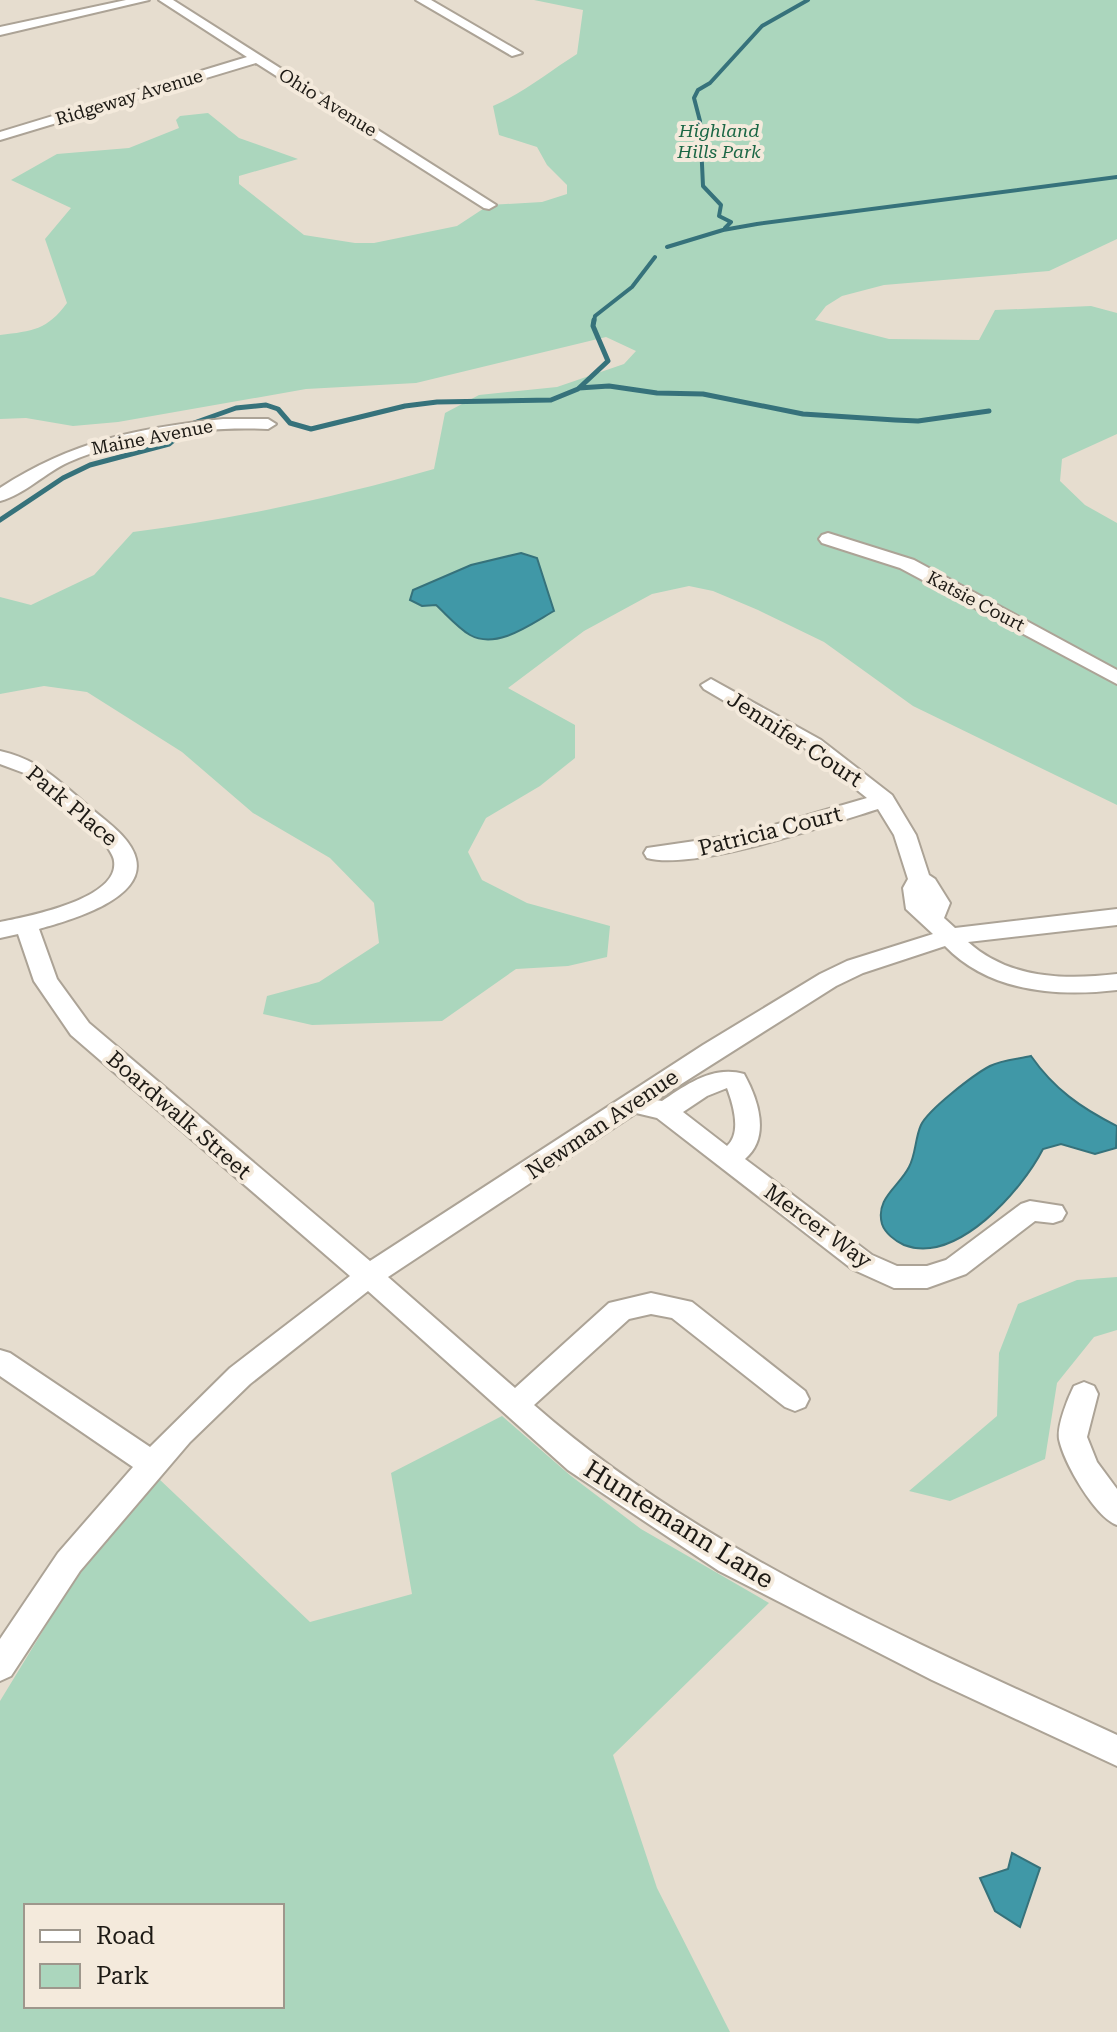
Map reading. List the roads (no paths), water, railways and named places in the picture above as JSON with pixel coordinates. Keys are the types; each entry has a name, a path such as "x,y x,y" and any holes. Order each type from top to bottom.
{"street":[{"path":"0,31 143,0"},
{"name":"Ohio Avenue","path":"165,0 489,205"},
{"path":"422,0 516,53"},
{"name":"Ridgeway Avenue","path":"0,136 258,58"},
{"name":"Maine Avenue","path":"0,496 37,472 87,449 186,429 239,422 268,424"},
{"name":"Katsie Court","path":"828,539 907,564 1117,678"},
{"name":"Jennifer Court","path":"711,685 831,758 864,781 884,800 905,834 919,879 913,898 917,909 940,928"},
{"name":"Park Place","path":"0,757 31,768 114,840 125,857 125,872 100,900 73,913 0,930"},
{"name":"Patricia Court","path":"655,853 698,851 733,844 884,800"},
{"name":"Newman Avenue","path":"0,1666 22,1628 69,1562 151,1464 240,1376 369,1276 816,986 855,967 940,928 1117,917"},
{"name":"Boardwalk Street","path":"26,925 46,981 80,1029 369,1276"},
{"path":"940,928 994,971 1056,983 1117,982"},
{"path":"665,1111 713,1083 735,1080 744,1100 747,1137 739,1152 726,1159"},
{"name":"Mercer Way","path":"634,1104 665,1111 862,1262 894,1277 912,1279 939,1275 956,1267 1030,1211 1053,1213"},
{"name":"Huntemann Lane","path":"369,1276 578,1461 730,1562 943,1670 1117,1751"},
{"path":"515,1405 619,1311 639,1303 661,1302 682,1310 795,1399"},
{"path":"0,1361 151,1464"},
{"path":"1084,1394 1073,1437 1085,1468 1117,1512"}],"water":[{"path":"521,553 537,558 554,611 514,634 480,639 466,632 436,605 422,606 410,600 413,590 471,565"},
{"path":"1031,1056 1069,1097 1117,1126 1116,1148 1095,1154 1061,1144 1043,1149 1004,1203 966,1234 945,1244 924,1248 904,1245 894,1239 882,1224 882,1207 909,1167 925,1119 952,1093 990,1066"},
{"path":"1012,1853 1040,1868 1020,1927 995,1911 980,1878 1008,1869"}],"waterway":[{"path":"725,228 731,222 719,216 721,205 703,186 700,121 694,98 698,90 710,83 762,26 808,0"},
{"path":"667,247 723,230 757,224 1117,177"},
{"path":"594,322 595,316 632,287 655,257"},
{"path":"579,388 608,361 593,326 594,320"},
{"path":"579,388 609,386 657,393 703,394 803,414 895,420 918,421 989,411"},
{"path":"0,520 63,478 90,465 169,444 194,423 236,408 266,405 278,409 290,423 311,429 405,406 437,402 551,400 579,388"}],"park label":[{"name":"Highland Hills Park","path":"719,140"}]}
